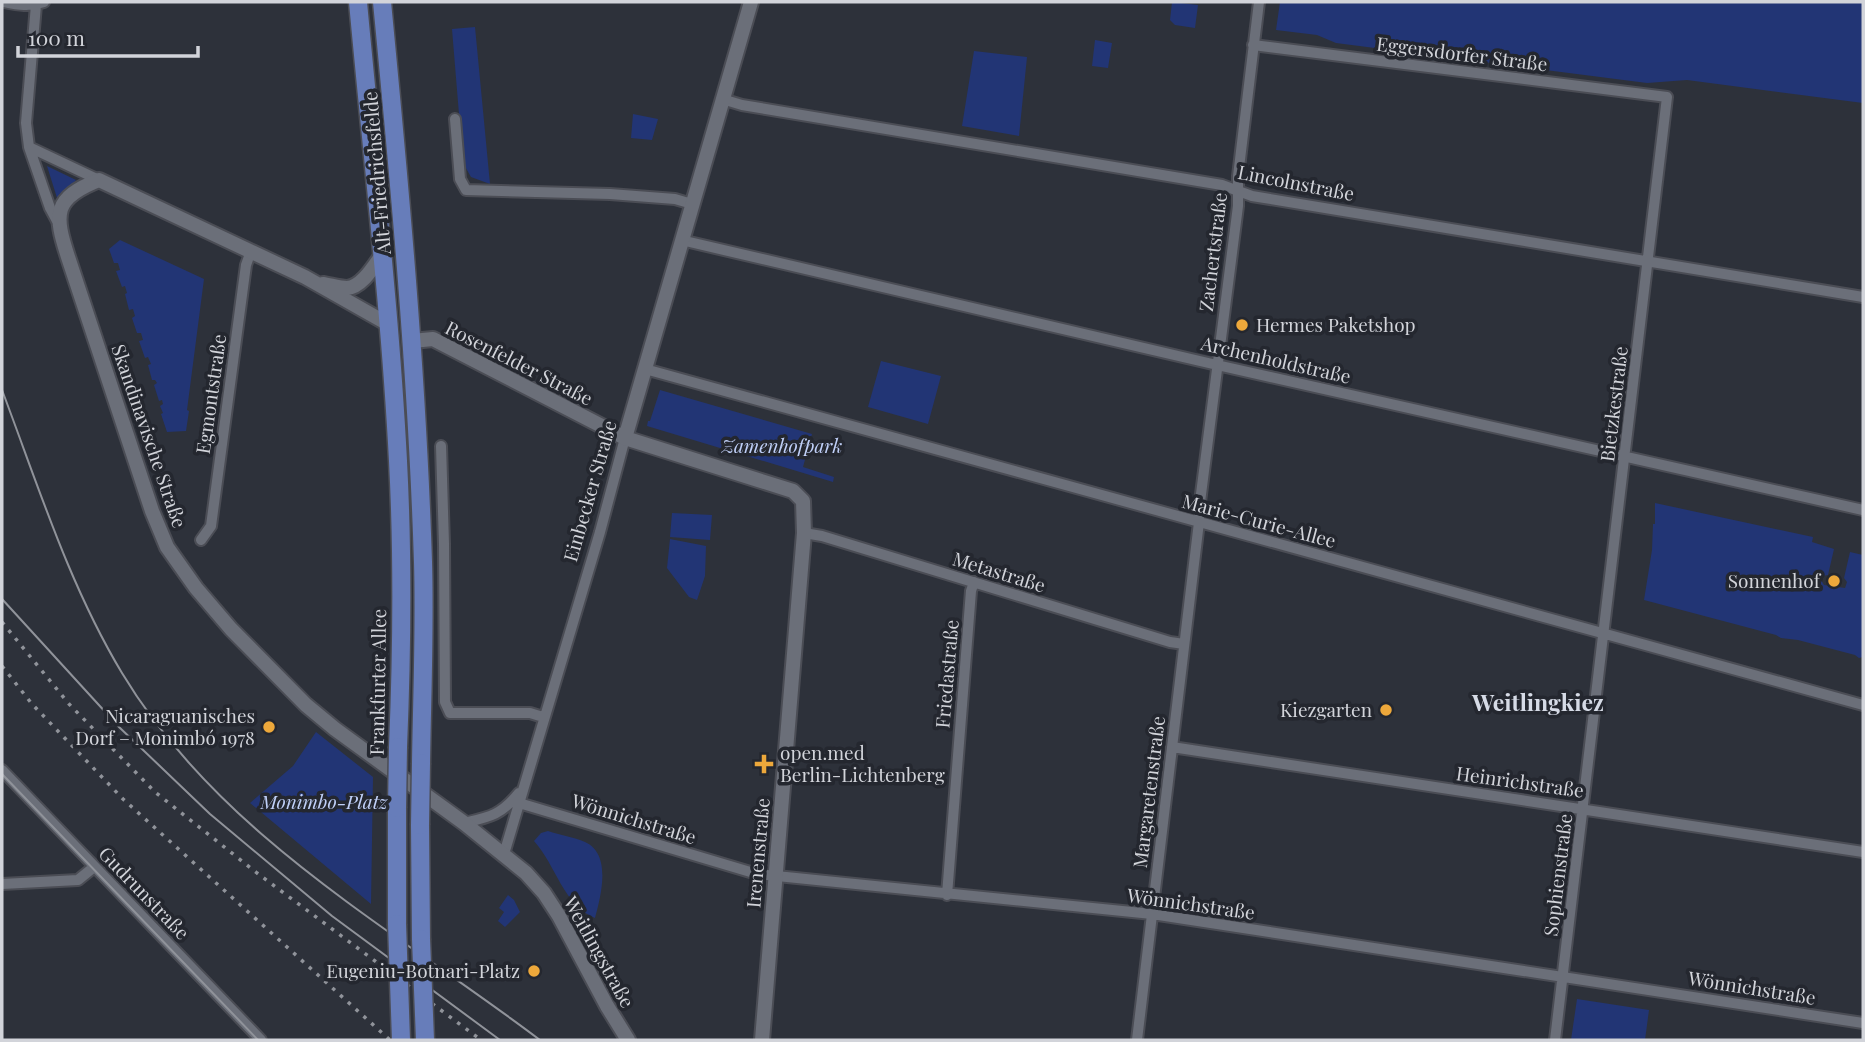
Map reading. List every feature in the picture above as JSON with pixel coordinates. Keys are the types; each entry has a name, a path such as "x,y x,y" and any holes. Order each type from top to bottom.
{"main road":[{"name":"Alt-Friedrichsfelde","path":"358,2 388,324"},
{"name":"Alt-Friedrichsfelde","path":"382,2 412,341"},
{"name":"Frankfurter Allee","path":"388,324 400,530 397,924 401,1040"},
{"path":"412,341 423,564 421,939 425,1040"}],"street":[{"path":"4,2 20,6 40,3"},
{"name":"Einbecker Straße","path":"504,854 600,532 681,240 751,2"},
{"name":"Zachertstraße","path":"1191,590 1259,2"},
{"name":"Skandinavische Straße","path":"40,3 26,123 29,147 57,221 152,511 167,547 181,569 231,628 306,705 504,854"},
{"name":"Eggersdorfer Straße","path":"1254,45 1667,97"},
{"name":"Bietzkestraße","path":"1595,715 1667,97"},
{"name":"Lincolnstraße","path":"722,99 742,105 1208,183 1252,196 1863,297"},
{"path":"455,119 460,179 466,190 610,194 675,199 692,204"},
{"path":"29,147 315,282 388,324"},
{"path":"57,221 63,205 72,194 99,180"},
{"name":"Archenholdstraße","path":"681,240 1217,365 1863,510"},
{"name":"Egmontstraße","path":"201,540 211,526 246,265 251,251"},
{"path":"315,282 348,288 354,286 362,281 382,255"},
{"name":"Rosenfelder Straße","path":"412,341 433,339 625,438 793,491 803,501"},
{"name":"Marie-Curie-Allee","path":"645,369 1863,705"},
{"path":"441,446 445,702 450,713 530,713 543,717"},
{"name":"Irenenstraße","path":"762,1040 804,533 803,501"},
{"name":"Metastraße","path":"804,533 1184,644"},
{"name":"Friedastraße","path":"947,895 971,591 974,582"},
{"name":"Margaretenstraße","path":"1137,1040 1191,590"},
{"name":"Sophienstraße","path":"1555,1040 1595,715"},
{"name":"Heinrichstraße","path":"1172,747 1863,852"},
{"name":"Gudrunstraße","path":"2,770 261,1040"},
{"name":"Einbecker Straße","path":"464,823 496,815 523,789"},
{"name":"Wönnichstraße","path":"519,803 757,874 1152,914 1863,1023"},
{"name":"Weitlingstraße","path":"504,854 544,893 628,1040"},
{"path":"2,884 78,880 94,867"}],"green space":[{"path":"1172,2 1198,5 1195,28 1175,25 1170,20"},
{"path":"1280,2 1863,2 1863,103 1687,80 1647,83 1336,43 1317,35 1276,30"},
{"path":"475,27 490,184 471,177 463,163 452,29"},
{"path":"1095,40 1112,43 1108,68 1092,66"},
{"path":"974,51 1027,57 1019,136 962,126"},
{"path":"633,114 658,119 652,140 631,138"},
{"path":"47,166 76,180 58,201"},
{"path":"120,240 204,279 186,431 167,432 161,414 162,400 159,401 154,385 157,383 152,380 148,365 151,364 148,357 145,358 139,341 143,340 141,333 137,333 132,318 135,316 133,309 129,310 125,286 122,287 116,271 120,270 118,263 114,263 109,249"},
{"path":"881,361 941,376 928,424 868,407"},
{"name":"Zamenhofpark","path":"660,390 812,434 803,467 834,477 833,482 647,426"},
{"path":"1655,503 1813,537 1812,542 1834,549 1828,575 1821,580 1824,585 1845,588 1847,582 1844,578 1850,552 1863,555 1863,657 1781,638 1644,600 1655,524"},
{"path":"672,513 712,515 710,540 670,537"},
{"path":"670,539 706,546 705,576 697,600 689,597 667,568"},
{"name":"Monimbo-Platz","path":"316,732 373,777 371,904 250,803 293,766"},
{"path":"548,831 585,842 599,856 602,876 595,918 584,912 567,894 534,841 541,833"},
{"path":"508,895 520,912 505,927 498,921 504,912 499,908"},
{"path":"1577,999 1649,1010 1645,1040 1571,1040"}],"tram line":[{"path":"2,390 70,570 86,605 122,673 162,731 208,783 258,831 312,876 540,1040"},
{"path":"2,599 119,727 210,814 332,916 500,1040"},
{"path":"2,774 258,1040"}],"railway":[{"path":"2,622 69,704 155,792 257,873 481,1040"},
{"path":"2,666 32,704 123,799 390,1040"}],"place":[{"name":"Hermes Paketshop","path":"1242,325"},
{"name":"Sonnenhof","path":"1834,581"},
{"name":"Kiezgarten","path":"1386,710"},
{"name":"Nicaraguanisches Dorf – Monimbó 1978","path":"269,727"},
{"name":"open.med Berlin-Lichtenberg","path":"764,764"},
{"name":"Eugeniu-Botnari-Platz","path":"534,971"}],"district":[{"name":"Weitlingkiez","path":"1538,703"}]}
